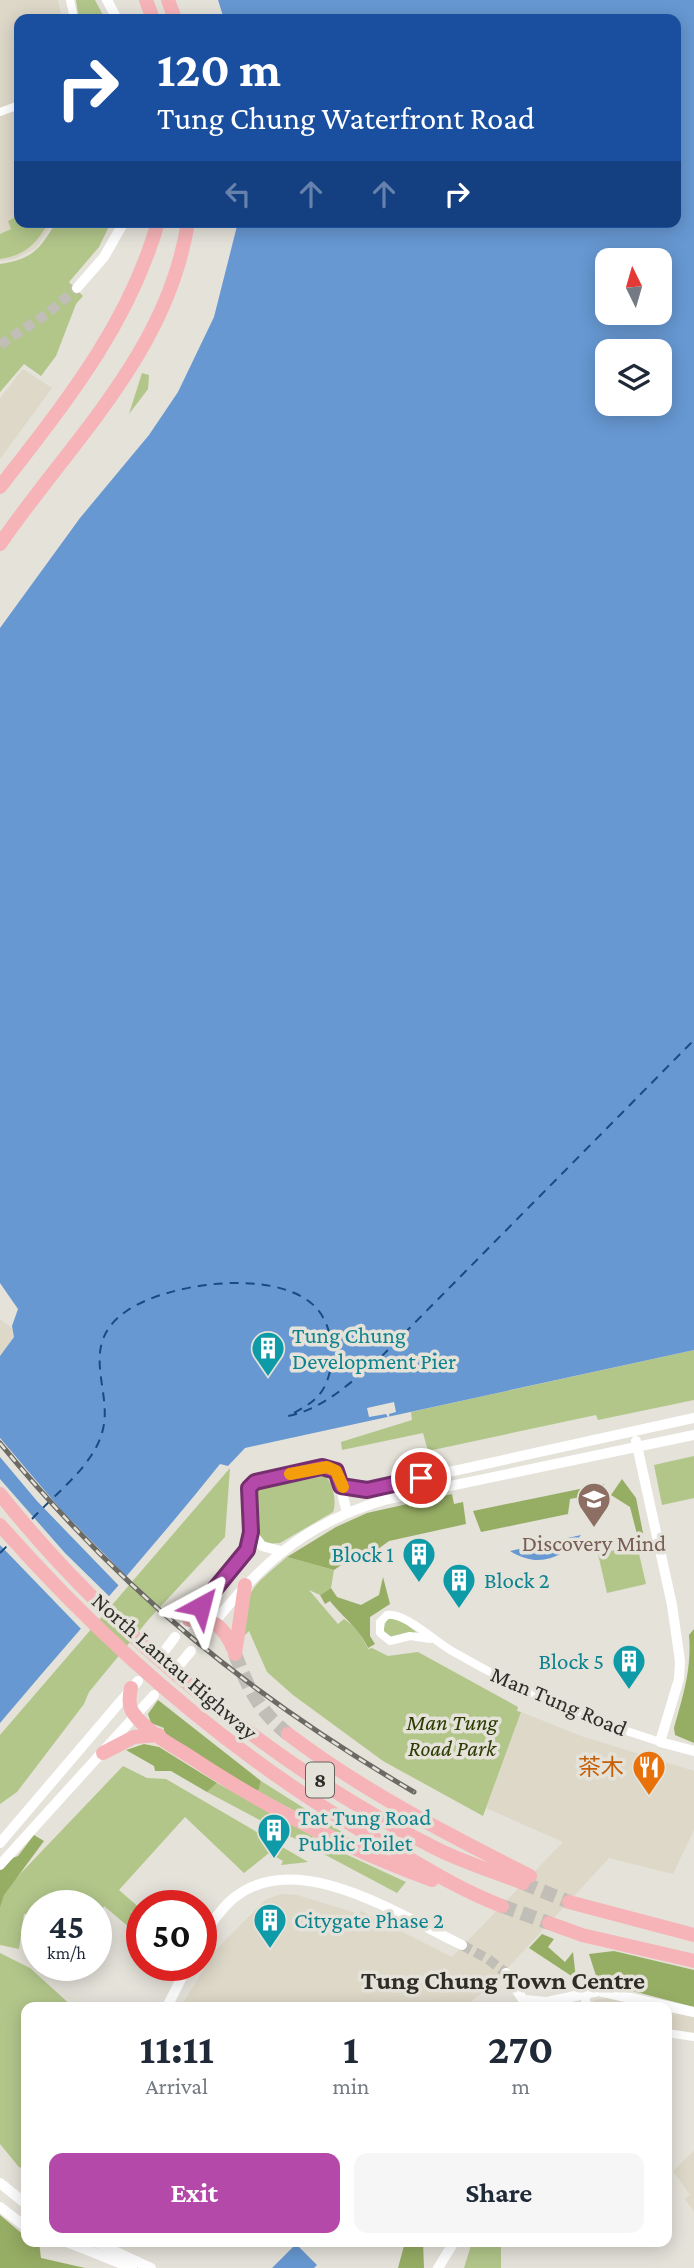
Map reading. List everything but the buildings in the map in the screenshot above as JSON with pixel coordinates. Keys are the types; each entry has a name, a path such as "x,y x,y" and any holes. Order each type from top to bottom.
{"highway":[{"path":"0,487 69,398 116,327 139,279 156,228"},
{"path":"0,544 99,416 135,361 170,290 186,228"},
{"name":"North Lantau Highway","path":"0,1494 58,1560 269,1747 383,1819 442,1851 527,1880 370,1789 288,1734"},
{"name":"North Lantau Highway","path":"0,1525 161,1693 268,1771 342,1820 463,1891 502,1906"},
{"path":"186,1624 201,1619 214,1623 226,1633 235,1653 245,1585"},
{"path":"135,1684 130,1706 135,1716 221,1778 366,1855 463,1891"},
{"path":"103,1753 134,1737 159,1735"},
{"path":"571,1899 614,1915 694,1935"},
{"path":"549,1923 582,1935 694,1961"}],"main road":[{"path":"77,288 104,257 121,228"},
{"path":"341,1486 367,1490 694,1418"},
{"path":"634,1431 672,1605 680,1661 678,1679 660,1742"},
{"path":"199,1641 245,1585 280,1551 347,1513 388,1499 694,1435"},
{"path":"186,1624 217,1583 244,1556 251,1532 249,1488 255,1482 327,1467 336,1471 347,1513"},
{"path":"251,1532 262,1546 280,1551"},
{"path":"166,1649 175,1637"},
{"path":"181,1670 191,1651"},
{"path":"0,1843 135,1684"},
{"path":"0,1865 135,1716 161,1693"},
{"name":"Man Tung Road","path":"660,1742 694,1751"},
{"path":"217,1916 232,1899 251,1887 275,1882 312,1881 360,1896 462,1945"},
{"path":"506,1973 524,2002"},
{"path":"170,2002 180,1981"},
{"path":"544,2002 588,1993 618,1993 654,2002"},
{"path":"558,2002 565,1999"},
{"path":"672,2006 694,2012"},
{"path":"0,2183 21,2200"},
{"path":"0,2207 21,2223"},
{"path":"80,2247 132,2268"},
{"path":"106,2247 151,2268"},
{"path":"440,2263 451,2247"}],"street":[{"name":"Man Tung Road","path":"430,1639 410,1636 390,1641 380,1633 380,1622 387,1615 399,1615 430,1639 533,1695 660,1742"},
{"path":"586,2002 588,1993"},
{"path":"672,2034 694,2037"}],"shaded area":[{"path":"0,0 58,0 61,14 14,14 14,228 49,228 36,248 15,259 0,261"},
{"path":"23,369 52,388 0,459 0,398"},
{"path":"0,1319 14,1330 14,1337 0,1356"},
{"path":"521,1712 581,1736 694,1771 694,1830 673,1874 609,1858 495,1982 471,2002 184,2002 197,1981 217,1981 217,1949 265,1900 281,1894 297,1895 359,1914 361,1911 452,1957 563,1842 486,1808"},
{"path":"607,1998 623,2002 596,2002 594,2000"},
{"path":"672,2013 694,2017 694,2033 672,2030"},
{"path":"694,2151 694,2211 685,2199 690,2195 673,2171"}],"green space":[{"path":"76,0 95,0 102,14 78,14"},
{"path":"14,218 14,228 45,228 40,237 24,251 0,259 0,234 11,229 8,221"},
{"path":"52,228 108,228 99,247 69,282 83,296 76,304 56,356 41,376 24,364 0,392 0,264 28,256"},
{"path":"142,373 149,375 148,389 129,414"},
{"path":"694,1350 694,1400 598,1420 596,1415 428,1451 423,1433 342,1450 341,1442 412,1420 411,1412"},
{"path":"694,1456 694,1498 662,1505 654,1465"},
{"path":"230,1468 225,1537 149,1619 89,1692 84,1704 17,1792 0,1804 0,1735"},
{"path":"325,1476 334,1493 333,1512 280,1543 265,1544 256,1533 255,1493 259,1489"},
{"path":"622,1479 636,1498 643,1533 637,1534 630,1507 611,1495"},
{"path":"604,1484 601,1493 570,1499 568,1514 481,1532 473,1511"},
{"path":"452,1494 454,1504 463,1502 466,1524 389,1541 370,1555 353,1557 334,1570 287,1557 336,1527 367,1513"},
{"path":"637,1545 646,1584 607,1593 598,1554"},
{"name":"Man Tung Road Park","path":"287,1557 334,1570 331,1588 320,1595 309,1590 338,1624 344,1619 358,1629 368,1649 372,1648 388,1656 418,1652 518,1707 517,1711 521,1712 483,1816 383,1761 293,1695 267,1672 249,1631 242,1638 245,1609 258,1583"},
{"path":"383,1577 390,1604 370,1617 370,1636 375,1644 368,1648 356,1628 330,1601 325,1604 320,1595 331,1588 337,1597 361,1605 379,1595"},
{"path":"387,1618 399,1619 416,1632 390,1639 383,1632"},
{"path":"694,1629 694,1743 675,1735 674,1728 688,1670 689,1635"},
{"path":"158,1700 261,1781 258,1792 163,1734 164,1728 151,1723 148,1714"},
{"path":"144,1744 159,1747 217,1783 207,1792 171,1771 155,1771 154,1766 126,1750"},
{"path":"123,1766 147,1778 166,1779 308,1862 281,1865 283,1861 269,1853 244,1873 185,1817 119,1890 126,1896 126,1925 112,1913 112,1890 21,1890 19,1949 0,1945 0,1895"},
{"path":"261,1781 345,1834 346,1837 258,1792"},
{"path":"217,1783 341,1852 406,1882 397,1893 207,1792"},
{"path":"34,1835 44,1841 4,1895 0,1907 0,1863 18,1856"},
{"path":"542,1934 554,1939 548,1947 565,1962 573,1952 576,1979 529,1948"},
{"path":"614,1951 694,1970 694,2007 598,1982 589,1954"},
{"path":"0,1953 21,1964 21,1981 44,1981 67,2002 21,2002 21,2168 0,2144"},
{"path":"0,2215 21,2233 21,2247 40,2247 41,2258 85,2268 0,2268"},
{"path":"404,2247 423,2247 424,2268 398,2268"},
{"path":"470,2247 501,2247 501,2268 464,2268"}],"water":[{"path":"218,0 694,0 694,1350 245,1448 228,1466 220,1464 0,1723 0,1356 14,1337 12,1326 18,1309 0,1283 0,628 80,518 149,435 178,392 214,317 236,228 681,228 681,14 222,14"},
{"path":"581,1535 566,1550 548,1559 530,1559 510,1551"},
{"path":"293,2247 299,2247 317,2265 314,2268 272,2268"}],"pier":[{"path":"394,1402 396,1412 389,1414 390,1420 386,1414 369,1417 367,1408"},
{"path":"0,1438 62,1511 129,1579 122,1589 37,1501 0,1457"},
{"path":"0,1479 65,1553 113,1600 84,1632 0,1545"}],"ferry route":[{"path":"32,1519 82,1469 97,1445 105,1417 100,1369 103,1338 112,1324 128,1310 168,1293 220,1284 246,1283 293,1292 319,1311 332,1345 330,1369 322,1391 311,1402 288,1416 313,1408 377,1361 694,1040"},
{"path":"0,1553 9,1544"}],"tunnel":[{"path":"0,345 48,313 77,288"},
{"path":"235,1654 256,1698 269,1717 288,1734"},
{"path":"523,1883 569,1902"},
{"path":"502,1906 549,1923"},
{"path":"462,1945 488,1959 506,1973"}],"railway":[{"path":"0,1443 93,1547 191,1637 297,1718 414,1792"}],"slow traffic":[{"path":"290,1474 327,1467 336,1471 343,1487"}],"place":[{"name":"Tung Chung Development Pier","path":"268,1378"},
{"name":"Discovery Mind","path":"594,1529"},
{"name":"Block 1","path":"419,1584"},
{"name":"Block 2","path":"459,1610"},
{"name":"Block 5","path":"629,1691"},
{"name":"茶木","path":"649,1797"},
{"name":"Tat Tung Road Public Toilet","path":"274,1860"},
{"name":"Citygate Phase 2","path":"270,1950"}],"district":[{"name":"Tung Chung Town Centre","path":"503,1980"}],"route":[{"path":"201,1606 217,1583 247,1550 251,1532 249,1488 255,1482 322,1467 336,1471 341,1486 349,1489 367,1490 421,1478"}]}
